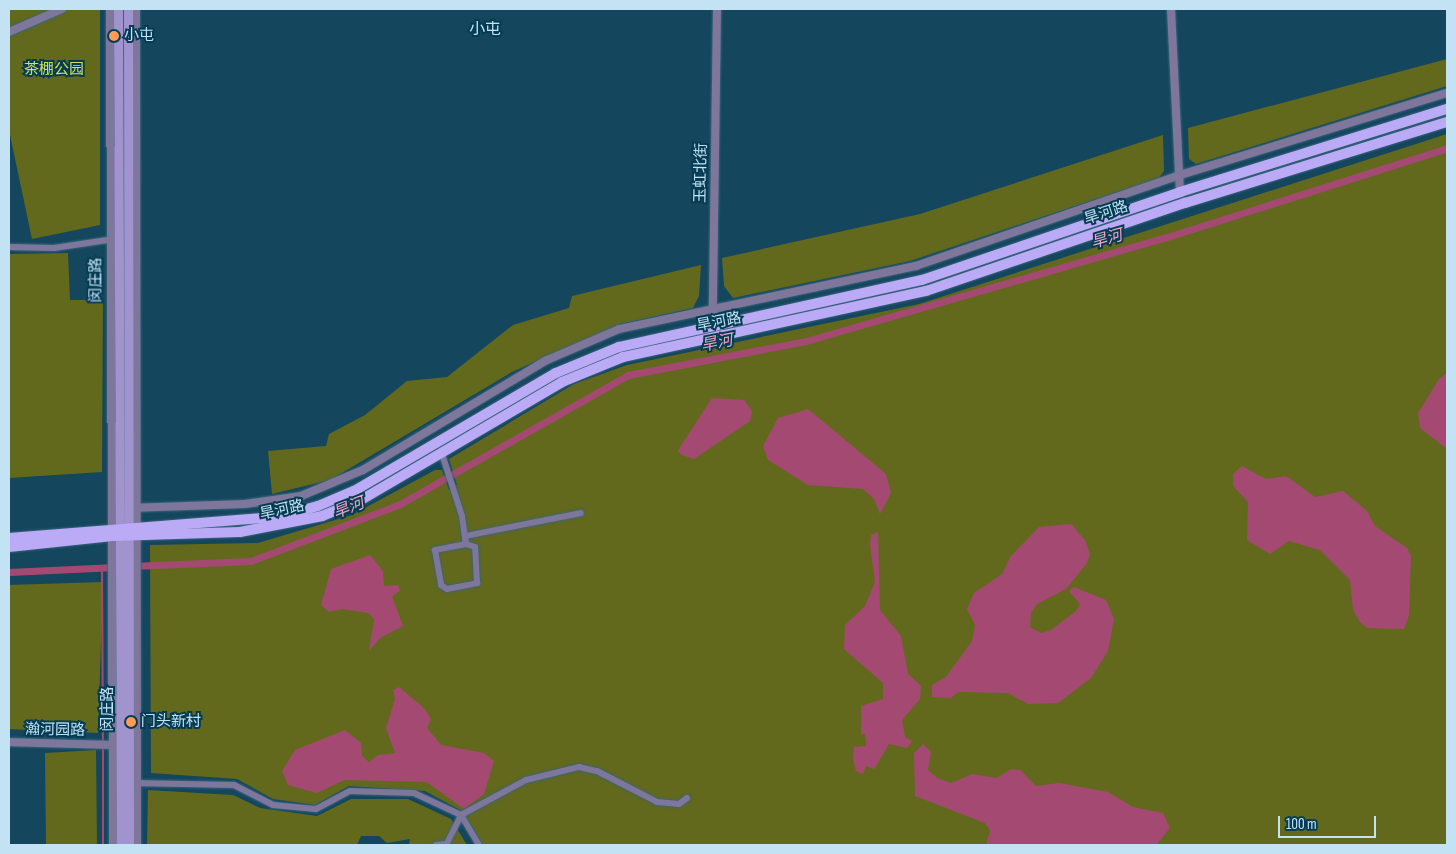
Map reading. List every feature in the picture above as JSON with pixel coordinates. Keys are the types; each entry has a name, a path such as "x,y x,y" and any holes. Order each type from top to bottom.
{"main road":[{"name":"闵庄路","path":"118,9 114,239 125,550"},
{"name":"闵庄路","path":"125,531 133,508 128,9"},
{"name":"旱河路","path":"9,538 125,531 278,518 318,506 354,492 556,373 716,324 922,280 1180,192 1447,109"},
{"name":"旱河路","path":"9,547 125,531 280,528 361,500 443,458 562,382 637,347 720,337 926,291 1130,221 1447,122"},
{"path":"1236,175 1239,186"},
{"path":"1127,210 1130,221"},
{"path":"125,550 125,574"},
{"name":"闵庄路","path":"121,845 110,745 125,574"},
{"name":"闵庄路","path":"125,574 133,783 129,845"}],"street":[{"path":"9,32 62,9"},
{"name":"闵庄路","path":"110,9 114,239 110,407 125,531 125,550"},
{"name":"闵庄路","path":"133,508 136,9"},
{"name":"玉虹北街","path":"717,9 713,311 720,337"},
{"path":"1171,9 1177,176 1180,192"},
{"name":"旱河路","path":"133,508 275,501 326,488 581,343 619,329 713,311 916,266 1177,176 1447,92"},
{"path":"9,248 54,248 114,239"},
{"path":"110,407 119,390"},
{"path":"443,458 453,485 466,544"},
{"path":"464,536 580,513"},
{"path":"466,544 475,547 477,583 447,589 441,585 435,550 466,544"},
{"path":"125,550 125,574"},
{"name":"瀚河园路","path":"9,742 110,745"},
{"path":"110,745 133,783 234,785 273,805 316,809 350,792 414,793 461,815 479,845"},
{"name":"闵庄路","path":"110,745 113,845"},
{"path":"436,845 446,845 461,815 526,780 579,767 597,770 657,802 679,804 687,798"},
{"name":"闵庄路","path":"133,783 137,845"}],"green space":[{"name":"茶棚公园","path":"9,9 100,9 100,225 32,239 9,130"},
{"path":"1447,59 1447,86 1196,164 1189,159 1188,128"},
{"path":"1447,134 1447,845 483,845 462,811 425,791 349,786 315,805 273,799 237,779 151,773 150,545 258,543 352,515 435,470 442,470 449,490 457,485 449,459 574,384 627,365 919,304"},
{"path":"1163,135 1164,171 1159,178 910,261 733,298 724,286 722,258 920,214"},
{"path":"68,253 70,300 103,300 102,472 9,478 9,254"},
{"path":"701,265 699,296 693,308 620,324 512,372 330,480 272,494 268,451 326,446 329,434 365,415 407,381 447,377 513,325 569,308 572,296"},
{"path":"103,582 98,733 9,729 9,585"},
{"path":"96,750 97,845 46,845 45,753"},
{"path":"148,790 233,795 260,808 317,816 351,799 408,799 451,819 467,845 409,845 410,839 387,843 379,836 361,836 357,845 147,845"}],"shaded area":[{"path":"1447,373 1447,449 1420,428 1418,413 1439,379"},
{"path":"712,398 744,400 752,411 750,421 694,459 682,455 678,451"},
{"path":"808,409 886,474 891,493 880,514 874,499 863,489 808,485 768,460 763,446 778,418"},
{"path":"1242,466 1266,479 1286,476 1315,497 1343,491 1367,511 1375,526 1407,548 1411,556 1409,615 1404,629 1367,628 1360,622 1353,610 1350,580 1320,550 1289,541 1270,554 1247,540 1248,502 1233,486 1233,474"},
{"path":"1071,524 1085,540 1090,554 1087,563 1066,589 1037,604 1031,613 1030,627 1041,633 1051,630 1076,611 1080,604 1069,591 1074,587 1106,600 1114,619 1108,651 1091,678 1058,703 1028,704 1008,693 958,692 951,698 932,697 932,685 946,677 972,641 975,625 967,609 974,593 1002,574 1011,556 1039,527"},
{"path":"878,532 880,610 901,636 908,674 921,686 920,699 902,720 905,737 912,741 907,748 889,744 874,769 866,766 863,774 856,771 853,758 854,747 866,746 865,734 861,734 861,706 883,699 883,683 844,649 845,625 865,606 875,582 870,544 871,535"},
{"path":"370,555 383,571 384,586 398,585 400,591 392,596 403,626 380,638 369,651 374,619 368,613 342,609 329,612 321,605 331,569"},
{"path":"399,687 425,709 431,719 427,728 441,745 484,753 494,761 484,794 464,809 427,782 344,780 317,793 288,785 282,771 295,750 345,730 361,743 362,756 369,762 378,755 395,753 386,728 395,699 393,690"},
{"path":"923,744 931,752 928,770 937,778 951,783 972,774 997,778 1011,769 1020,770 1036,786 1059,783 1108,792 1133,807 1163,813 1170,828 1156,845 986,845 990,830 985,823 915,796 914,753"}],"waterway":[{"name":"旱河","path":"131,566 251,561 400,504 628,375 806,341 1164,238 1447,148"},
{"path":"102,567 103,743"},
{"name":"旱河","path":"9,572 116,567"},
{"path":"103,748 103,845"}],"place":[{"name":"小屯","path":"114,36"},
{"name":"门头新村","path":"131,722"}],"district":[{"name":"小屯","path":"485,30"}]}
